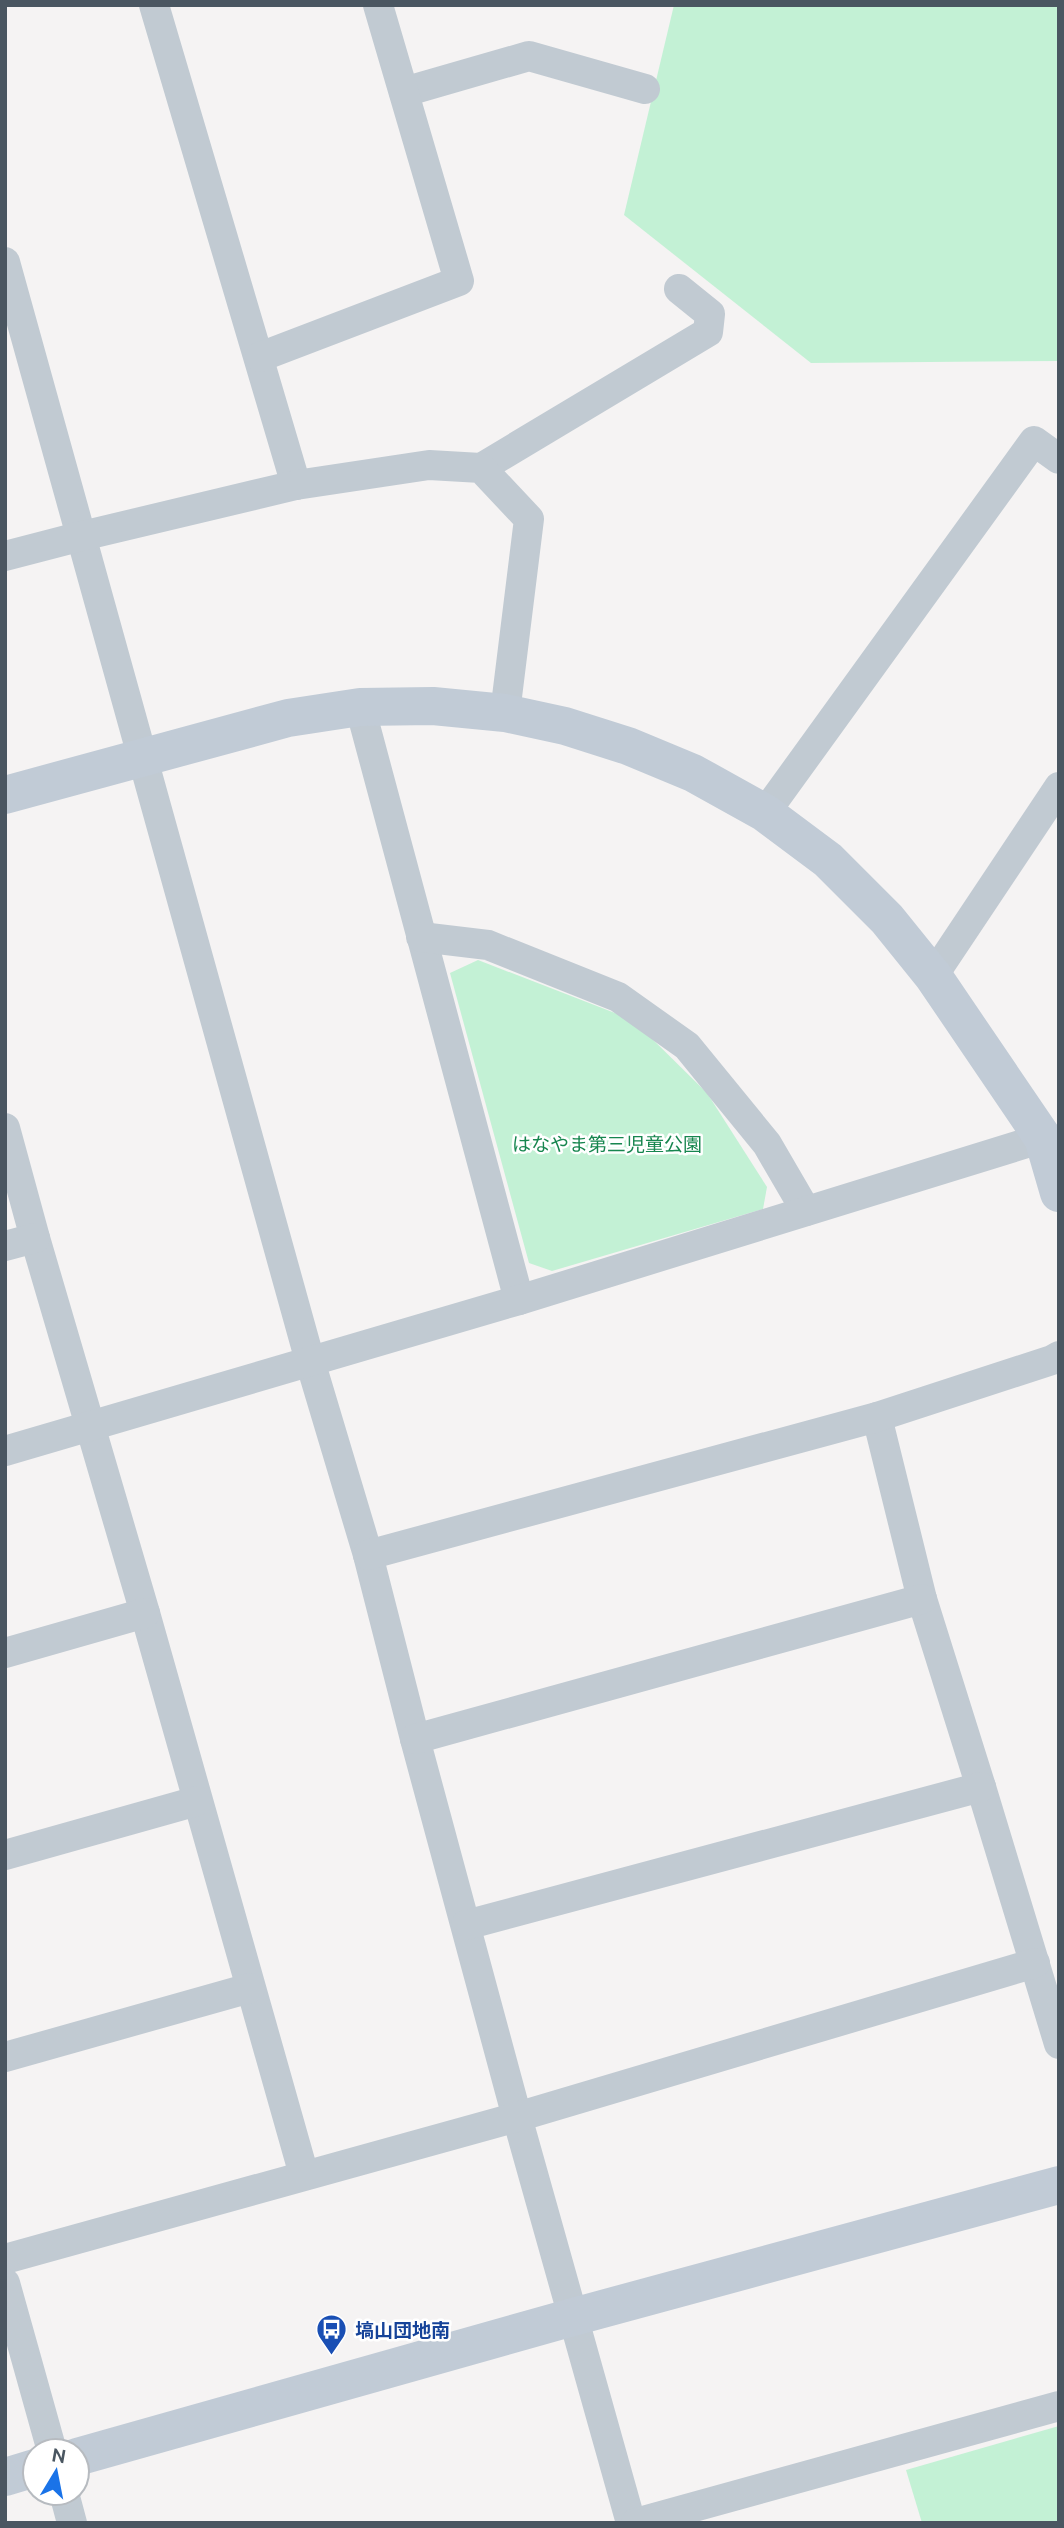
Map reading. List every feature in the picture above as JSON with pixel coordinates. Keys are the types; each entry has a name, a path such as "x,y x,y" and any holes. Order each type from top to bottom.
{"street":[{"path":"154,5 296,485"},
{"path":"260,357 459,281 378,5"},
{"path":"404,92 529,56 645,89"},
{"path":"5,262 310,1361 368,1555 517,2117 634,2523 1059,2406"},
{"path":"5,556 296,485 429,464 481,468 708,331 710,314 679,289"},
{"path":"765,813 1034,441 1059,459"},
{"path":"481,468 528,519 505,713"},
{"path":"5,796 288,718 360,707 433,706 505,713 565,726 628,746 693,773 765,813 828,860 887,919 933,976 1051,1135 1059,1193"},
{"path":"360,707 519,1300"},
{"path":"933,976 1059,787"},
{"path":"421,937 488,945 618,997 687,1046 767,1144 806,1212"},
{"path":"5,1128 303,2175"},
{"path":"5,1451 519,1300 1051,1135"},
{"path":"5,1246 35,1238"},
{"path":"368,1555 877,1417 1059,1356"},
{"path":"877,1417 922,1600 1059,2044"},
{"path":"415,1739 922,1600"},
{"path":"5,1653 145,1613"},
{"path":"466,1925 981,1787"},
{"path":"5,1856 197,1801"},
{"path":"5,2259 517,2117 1035,1963"},
{"path":"5,2057 250,1988"},
{"path":"91,2453 573,2317 1059,2185"},
{"path":"5,2283 48,2437"}],"green space":[{"path":"674,5 1059,5 1059,361 811,363 624,215"},
{"name":"はなやま第三児童公園","path":"478,960 633,1020 707,1093 767,1187 763,1209 552,1271 529,1263 450,973"},
{"path":"1059,2426 1059,2523 922,2523 906,2470"}],"place":[{"name":"塙山団地南","path":"332,2357"}]}
